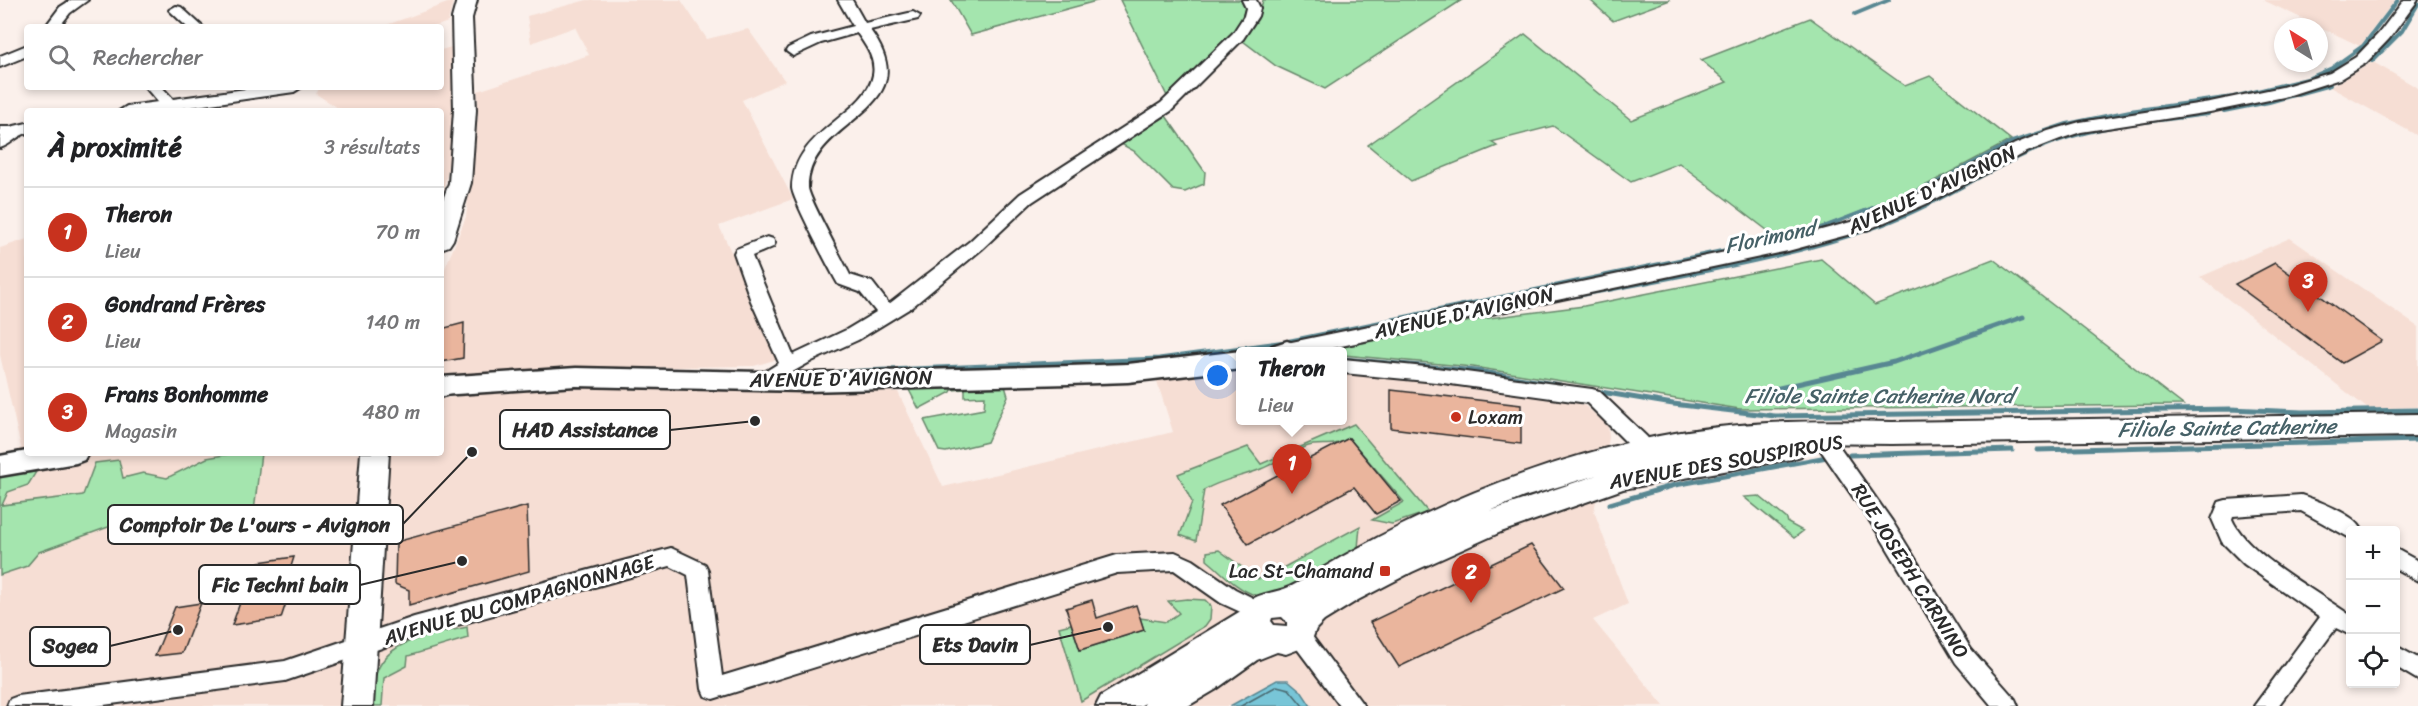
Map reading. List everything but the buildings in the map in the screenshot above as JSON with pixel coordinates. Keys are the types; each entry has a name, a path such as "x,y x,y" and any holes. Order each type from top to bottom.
{"main road":[{"path":"444,231 460,183 465,110 462,18 467,0"},
{"name":"AVENUE DES SOUSPIROUS","path":"1112,706 1207,650 1278,622 1314,612 1358,586 1431,549 1491,523 1623,478 1651,461 1758,452 1823,437 1892,433 2418,424"},
{"path":"357,706 375,456"},
{"name":"AVENUE DES SOUSPIROUS","path":"1159,706 1204,680 1246,650 1278,622"}],"street":[{"path":"54,24 65,10 81,0"},
{"path":"845,0 879,56 881,77 873,93 816,144 803,163 798,179 800,191 844,279 866,287 887,314"},
{"path":"764,381 789,365 852,335 906,302 976,245 1026,198 1166,107 1238,36 1251,16 1253,8 1249,0"},
{"name":"AVENUE D'AVIGNON","path":"1305,347 1788,245 1863,225 1920,200 2021,148 2054,135 2080,127 2210,107 2284,92 2335,76 2361,60 2384,36 2410,0"},
{"path":"176,10 192,24"},
{"path":"793,51 816,40 914,16"},
{"path":"0,62 24,51"},
{"path":"156,90 170,105"},
{"path":"148,108 274,90"},
{"path":"192,102 201,108"},
{"path":"2,142 24,130"},
{"path":"767,243 742,252 760,301 789,365"},
{"name":"AVENUE D'AVIGNON","path":"444,386 576,377 764,381 897,380 1128,373 1236,361"},
{"path":"1347,366 1436,375 1592,396 1623,425 1651,461"},
{"name":"RUE JOSEPH CARNINO","path":"1823,437 1905,560 1953,643 1986,686 2007,706"},
{"path":"0,466 58,456"},
{"path":"2265,706 2342,621 2251,558 2229,536 2222,519 2226,508 2301,503 2317,509 2346,527"},
{"name":"AVENUE DU COMPAGNONNAGE","path":"360,646 414,627 671,557 698,570 713,688 1117,564 1175,561 1186,566 1228,596 1278,622"},
{"path":"2400,561 2418,572"},
{"path":"1278,622 1353,706"},
{"path":"18,706 285,671 360,646"},
{"path":"2400,659 2418,670"}],"shaded area":[{"path":"587,0 681,0 707,39 748,29 785,81 742,100 793,199 719,226 781,358 754,366 593,368 444,377 444,271 466,217 478,116 478,91 589,55 575,27 531,43 527,16"},
{"path":"2263,0 2395,0 2360,46 2328,31 2328,18 2301,18"},
{"path":"453,1 448,22 442,24 389,24"},
{"path":"451,47 456,129 444,188 444,108 338,108 316,94 318,90 444,90 444,49"},
{"path":"2373,62 2418,88 2418,136 2330,87"},
{"path":"2290,238 2418,327 2418,407 2368,409 2200,277"},
{"path":"24,240 24,453 7,456 21,448 0,355 0,248"},
{"path":"1236,369 1236,425 1347,425 1347,371 1552,394 1585,406 1608,425 1609,438 1594,511 1628,604 1593,620 1664,706 0,706 0,470 86,456 444,456 444,399 513,388 786,386 898,392 943,487 1173,432 1156,378"}],"green space":[{"path":"951,0 1100,0 971,35"},
{"path":"1120,0 1245,0 1246,2 1243,15 1226,41 1215,54 1167,96"},
{"path":"1263,0 1462,0 1325,89 1276,66 1243,41 1258,19"},
{"path":"1590,0 1670,0 1613,21"},
{"path":"1810,18 1905,86 1930,76 2011,140 1923,187 1827,225 1776,237 1679,163 1631,182 1553,126 1491,142 1497,146 1411,181 1368,145 1525,34 1631,120 1727,82 1701,60"},
{"path":"1166,116 1205,172 1204,184 1185,192 1173,190 1134,151 1121,144"},
{"path":"1821,259 1875,305 1993,259 2183,405 1740,409 1473,367 1347,355 1347,347 1343,347 1481,319 1584,306"},
{"path":"913,386 1005,386 1008,396 987,442 946,452 939,451 924,420 984,409 985,396 965,397 965,389 952,390 919,409 909,390"},
{"path":"1354,424 1428,512 1392,524 1372,520 1404,502 1349,438 1334,444 1307,446 1261,469 1204,490 1196,541 1180,535 1192,502 1178,474 1248,447 1261,464"},
{"path":"261,456 252,528 201,534 205,525 201,520 161,524 161,508 39,552 27,566 0,575 0,476 36,472 28,485 8,492 2,505 83,495 95,463 119,460 123,478 143,473 167,478 207,458"},
{"path":"1759,496 1787,519 1788,523 1803,531 1794,538 1744,497"},
{"path":"1360,526 1358,548 1292,587 1265,596 1255,595 1242,589 1207,560 1207,552 1219,550 1258,579 1266,577"},
{"path":"1205,600 1211,606 1210,619 1205,626 1081,701 1059,627 1071,624 1080,650 1144,630 1140,618 1166,622 1179,613 1168,601"},
{"path":"467,627 468,638 408,656 407,666 384,678 382,706 374,706 375,678 380,665 389,654 412,640"}],"water":[{"path":"1277,680 1288,680 1301,691 1311,706 1230,706"}],"waterway":[{"path":"1855,14 1889,0"},
{"path":"1415,315 1808,233 1932,185 2012,142 2067,124 2130,111 2233,97 2307,79 2332,68 2363,46 2398,0"},
{"name":"Florimond","path":"2372,61 2402,31 2418,4"},
{"name":"Florimond","path":"2224,111 2269,102 2330,85"},
{"name":"Florimond","path":"1572,297 1728,267 1843,238 1904,216 2012,160 2057,141 2112,127 2208,114"},
{"path":"1249,347 1286,342 1422,314"},
{"path":"1775,389 1894,362 2023,317"},
{"path":"838,372 1159,359 1236,349"},
{"name":"Filiole Sainte Catherine Nord","path":"1347,359 1477,371 1560,385"},
{"name":"Filiole Sainte Catherine Nord","path":"1595,391 1673,404 1775,416 2230,409 2303,412 2418,410"},
{"name":"Filiole Sainte Catherine","path":"2037,450 2418,440"},
{"name":"Filiole Sainte Catherine","path":"1850,455 2012,450"},
{"name":"Filiole Sainte Catherine","path":"1610,504 1675,485 1827,457"}],"place":[{"name":"Frans Bonhomme","path":"2308,312"},
{"name":"Loxam","path":"1456,417"},
{"name":"HAD Assistance","path":"755,421"},
{"name":"Comptoir De L'ours - Avignon","path":"472,452"},
{"name":"Theron","path":"1292,494"},
{"name":"Fic Techni bain","path":"462,561"},
{"name":"Lac St-Chamand","path":"1385,571"},
{"name":"Gondrand Frères","path":"1471,603"},
{"name":"Ets Davin","path":"1108,627"},
{"name":"Sogea","path":"178,630"}]}
